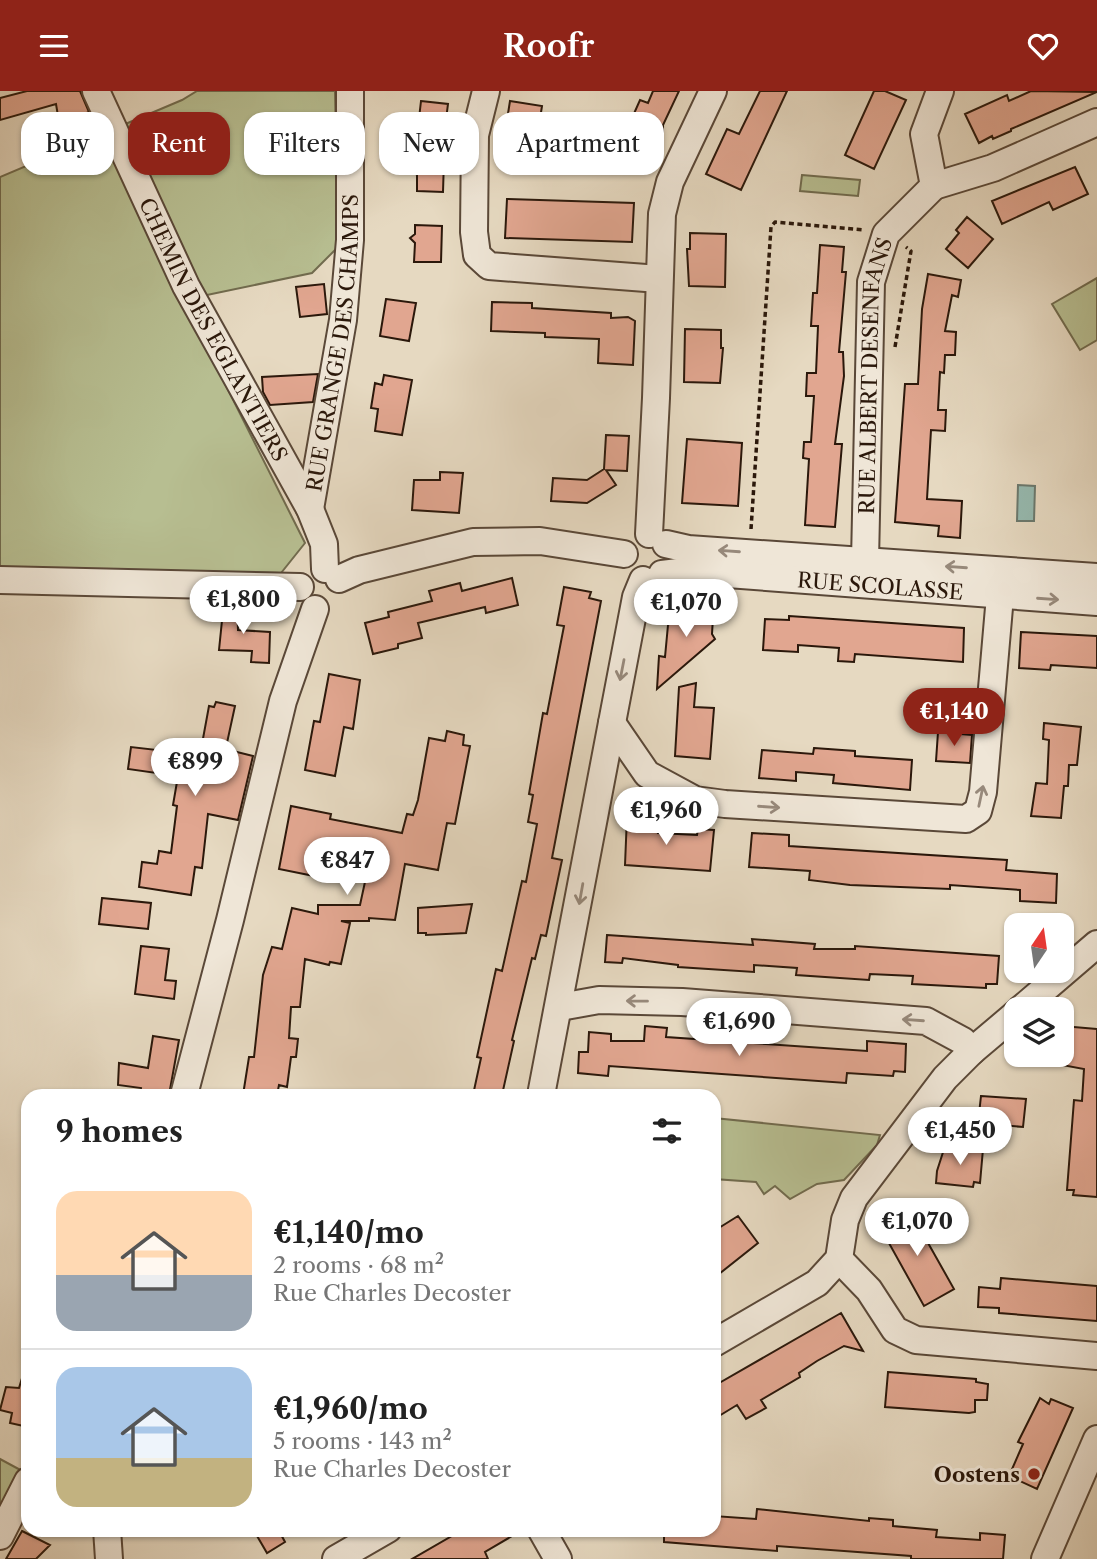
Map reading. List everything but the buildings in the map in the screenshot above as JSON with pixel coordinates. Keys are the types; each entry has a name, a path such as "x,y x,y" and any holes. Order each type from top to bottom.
{"street":[{"name":"CHEMIN DES EGLANTIERS","path":"96,91 186,286 310,509 332,574"},
{"name":"RUE GRANGE DES CHAMPS","path":"310,509 343,320 350,240 350,91"},
{"path":"486,91 475,135 474,232 477,255 489,266 659,279"},
{"path":"657,539 656,398 662,214 670,182 713,91"},
{"path":"940,91 924,134 934,186 993,168 1097,122"},
{"name":"RUE ALBERT DESENFANS","path":"865,561 871,282 886,234 934,186"},
{"path":"542,1089 636,597 653,577 668,565 669,554 657,539 642,534 630,541 624,554 626,568 630,573 653,577"},
{"name":"RUE SCOLASSE","path":"657,539 688,549 1097,576"},
{"path":"332,574 342,588 340,598 334,606 325,610 315,609 307,604 301,597 302,579 316,569 332,574 359,570 473,542 540,541 624,554"},
{"name":"RUE SCOLASSE","path":"653,577 687,571 1097,602"},
{"path":"0,580 300,587"},
{"path":"612,723 648,775 695,800 965,819 978,811 983,792 1000,596"},
{"path":"186,1089 283,701 315,609"},
{"path":"1035,997 1097,944"},
{"path":"560,1006 599,1000 682,1002 926,1021 963,1041 972,1051"},
{"path":"721,1339 817,1283 839,1259 845,1220 854,1198 946,1078 1004,1023"},
{"path":"839,1259 869,1290 895,1330 916,1341 1097,1356"},
{"path":"1045,1559 1097,1439"},
{"path":"0,1537 21,1495"},
{"path":"108,1537 109,1559"},
{"path":"336,1559 374,1537"},
{"path":"546,1537 558,1559"}],"path":[{"path":"750,553 771,227 775,222 878,231 911,251 896,344 892,353"}],"green space":[{"path":"197,91 335,91 335,112 244,112 244,175 337,175 338,247 312,273 183,300 305,543 281,573 0,568 0,177 21,168 21,175 114,175 114,129 128,123 128,175 230,175 230,112 154,112"},
{"path":"802,175 860,180 858,196 800,191"},
{"path":"1097,278 1097,340 1080,350 1052,304"},
{"path":"721,1119 880,1135 877,1145 844,1180 817,1184 790,1199 775,1186 764,1194 756,1182 721,1180"},
{"path":"0,1459 21,1470 21,1481 0,1516"}],"water":[{"path":"1018,485 1035,486 1034,521 1017,521"}],"place":[{"name":"Oostens","path":"1034,1474"}]}
